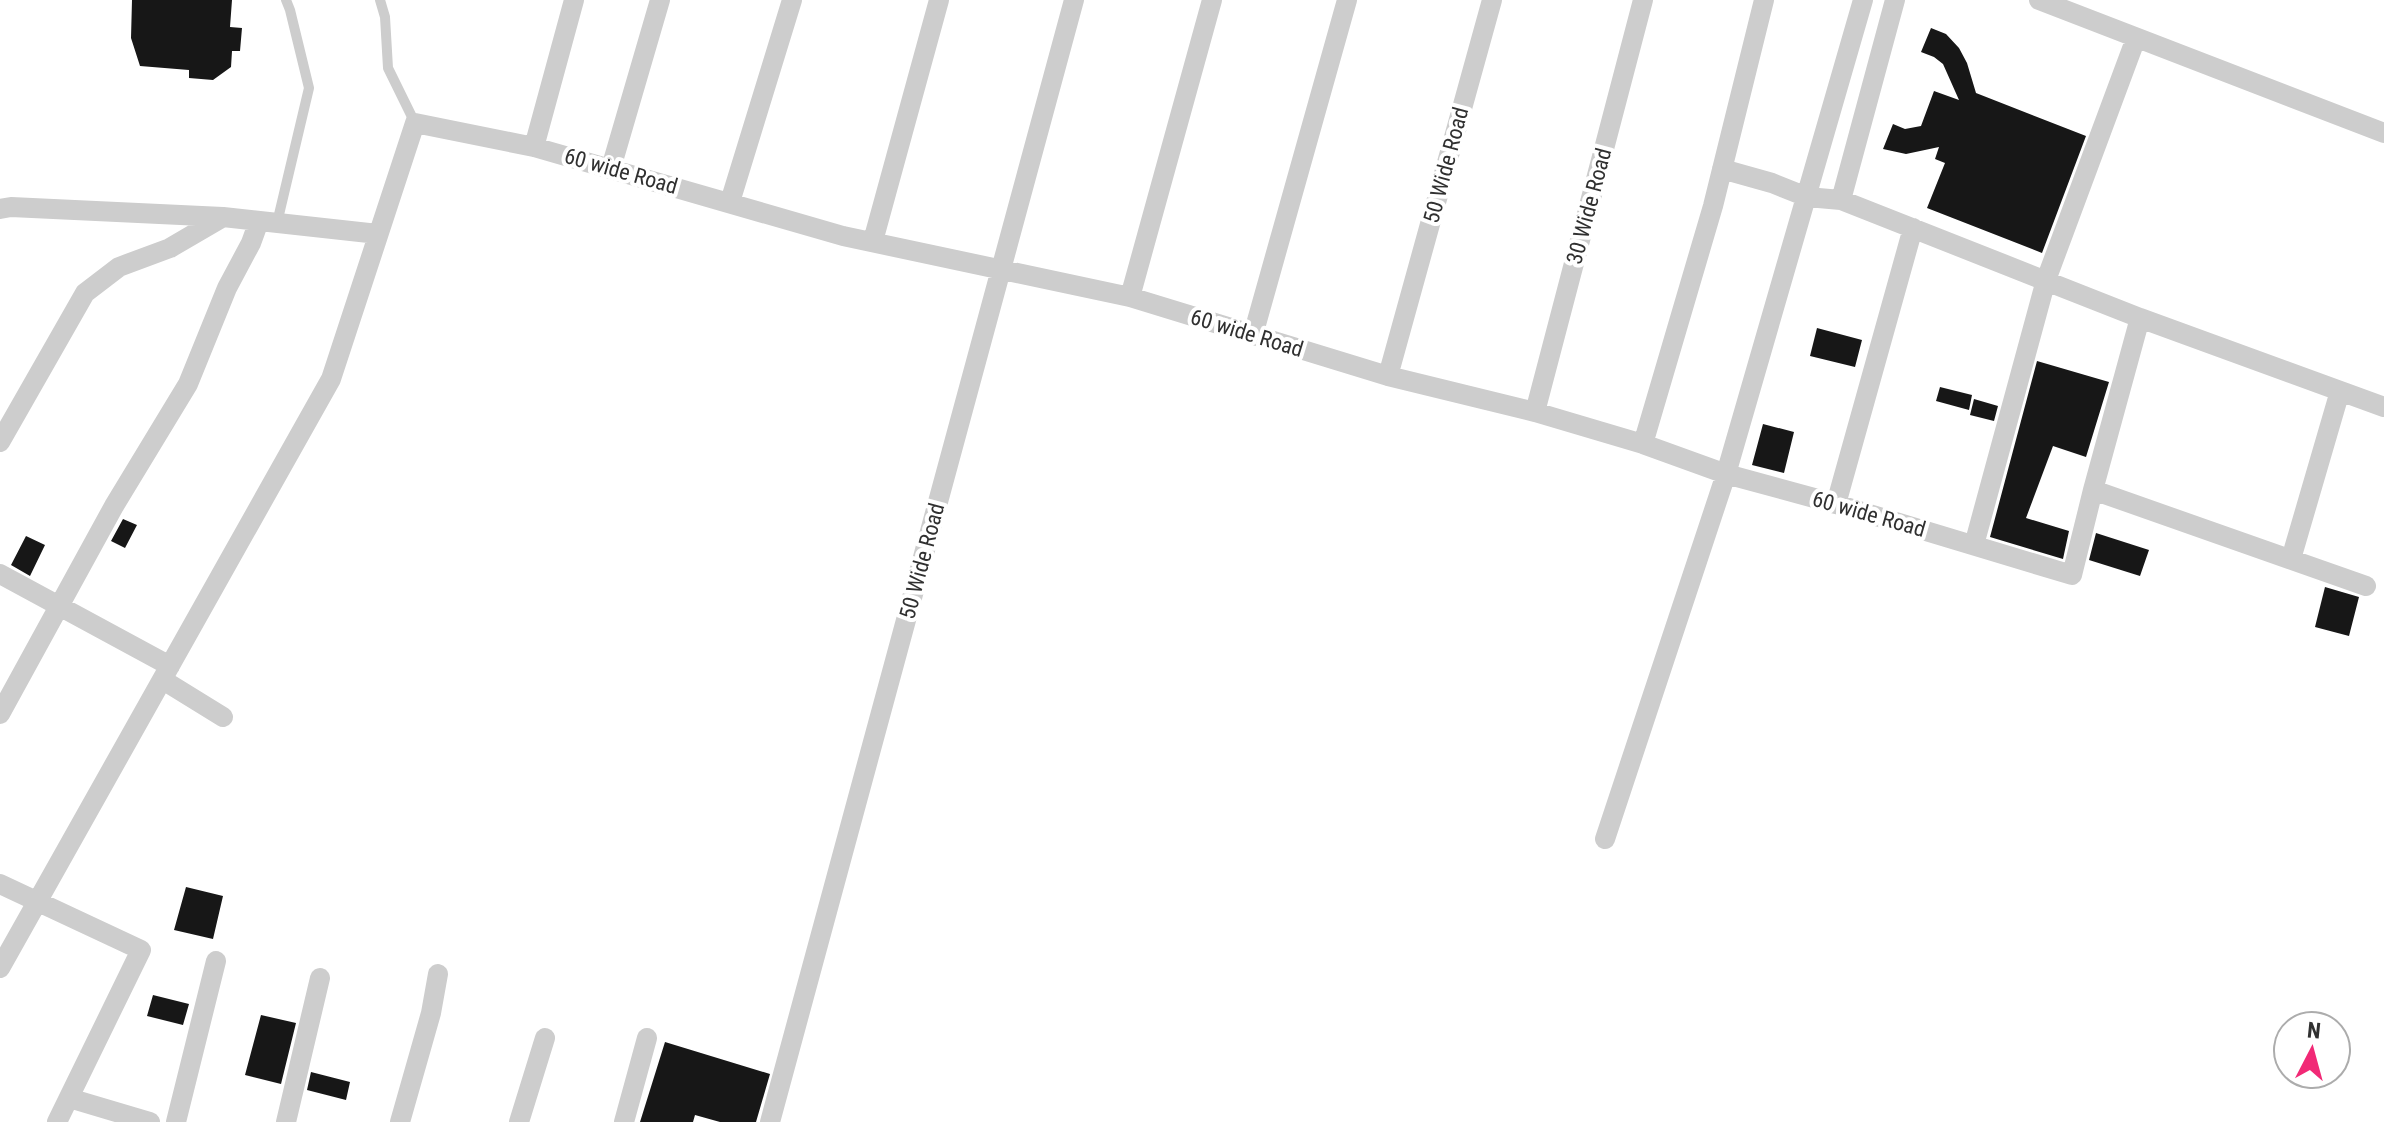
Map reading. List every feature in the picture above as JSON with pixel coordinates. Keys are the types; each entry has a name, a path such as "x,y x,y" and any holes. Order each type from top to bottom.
{"street":[{"path":"534,147 574,0"},
{"path":"611,168 660,0"},
{"path":"730,202 792,0"},
{"path":"873,241 939,0"},
{"name":"50 Wide Road","path":"770,1122 1074,0"},
{"path":"1130,297 1212,0"},
{"path":"1253,335 1347,0"},
{"name":"50 Wide Road","path":"1388,376 1492,0"},
{"name":"30 Wide Road","path":"1535,412 1643,0"},
{"path":"1643,444 1722,169 1764,0"},
{"path":"1605,839 1726,474 1863,0"},
{"path":"1841,200 1895,0"},
{"path":"2039,0 2384,133"},
{"path":"1974,545 2046,280 2136,38"},
{"path":"0,968 331,379 415,123"},
{"name":"60 wide Road","path":"415,123 534,147 843,236 1130,297 1388,376 1535,412 1643,444 1726,474 2072,575 2093,490"},
{"path":"1722,169 1807,197 1841,200 2140,318 2384,407"},
{"path":"4,206 223,217 378,234"},
{"path":"2,434 85,293 119,267 170,248 223,217"},
{"path":"0,714 114,506 188,384 227,288 251,243 268,222"},
{"path":"1836,504 1913,228"},
{"path":"2140,318 2093,490 2366,586"},
{"path":"2291,559 2340,391"},
{"path":"0,574 166,673 223,717"},
{"path":"0,884 141,950 57,1122"},
{"path":"176,1122 216,961"},
{"path":"400,1122 431,1013 438,974"},
{"path":"286,1122 320,978"},
{"path":"519,1122 545,1038"},
{"path":"624,1122 647,1038"},
{"path":"69,1098 150,1122"}],"lane":[{"path":"268,222 309,88 286,0"},
{"path":"380,0 385,17 388,68 415,123"}],"building":[{"path":"132,0 232,0 230,27 242,28 240,51 232,51 231,67 213,80 189,78 189,70 140,66 131,38"},
{"path":"1931,28 1946,34 1959,48 1976,93 2086,136 2042,253 1927,208 1945,163 1935,159 1939,147 1906,154 1883,149 1893,124 1905,129 1921,126 1934,91 1959,100 1943,64 1921,52"},
{"path":"1817,328 1862,340 1855,367 1810,356"},
{"path":"2037,361 2109,382 2086,457 2053,446 2026,518 2069,531 2063,559 1990,537"},
{"path":"1940,387 1972,395 1969,410 1936,401"},
{"path":"1974,399 1998,406 1994,421 1970,415"},
{"path":"1763,424 1794,432 1784,473 1752,465"},
{"path":"123,519 137,525 125,548 111,541"},
{"path":"2096,533 2149,550 2140,576 2089,560"},
{"path":"26,536 45,545 30,576 11,565"},
{"path":"2325,587 2359,597 2349,636 2315,627"},
{"path":"186,887 223,896 213,939 174,930"},
{"path":"153,995 189,1004 183,1025 147,1016"},
{"path":"261,1015 296,1023 281,1084 245,1075"},
{"path":"665,1042 770,1074 756,1122 720,1122 695,1115 693,1122 640,1122"},
{"path":"311,1072 350,1082 346,1100 307,1090"}]}
